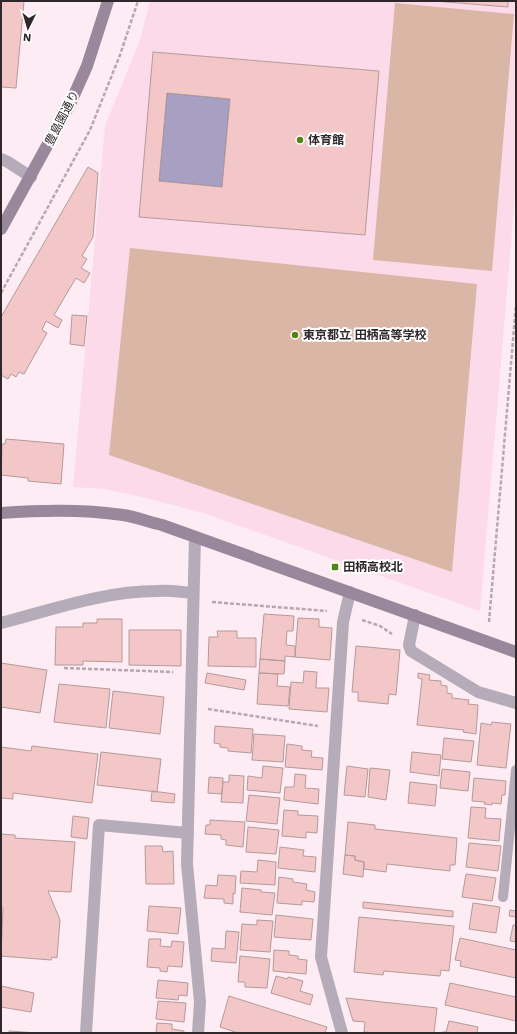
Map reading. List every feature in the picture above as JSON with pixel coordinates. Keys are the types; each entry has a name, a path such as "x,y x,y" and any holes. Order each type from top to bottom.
{"street":[{"name":"豊島園通り","path":"1,229 70,104 87,66 108,1"},
{"path":"3,163 31,176"},
{"path":"1,514 72,511 124,515 162,525 516,652"},
{"path":"194,537 187,864 200,1002 198,1033"},
{"path":"1,623 81,602 122,594 157,591 193,597"},
{"path":"342,1033 321,957 343,622 350,592"},
{"path":"415,615 409,645 411,651 478,692 516,703"},
{"path":"86,1033 99,825 188,833"}],"lane":[{"path":"503,897 516,770"}],"path":[{"path":"1,293 90,130 120,55 138,1"},
{"path":"489,622 516,305"},
{"path":"193,597 322,610 345,614 380,626 409,645"},
{"path":"64,668 191,672"},
{"path":"191,706 336,729"}],"shaded area":[{"name":"東京都立 田柄高等学校","path":"150,1 516,1 516,184 480,611 200,512 104,489 73,487 105,126 140,40"},
{"path":"395,3 514,14 492,271 373,260"},
{"path":"167,93 230,99 222,187 159,181"},
{"path":"130,248 477,284 452,572 109,455"}],"building":[{"path":"1,1 24,1 16,88 1,87"},
{"path":"434,1 508,1 508,7"},
{"name":"体育館","path":"153,52 379,71 365,235 139,217","holes":["167,93 230,99 222,187 159,181"]},
{"path":"88,167 98,173 93,237 82,256 87,259 81,268 90,273 84,283 76,278 54,315 62,320 58,328 46,321 42,330 47,333 24,374 19,372 16,377 11,374 8,379 1,375 1,317"},
{"path":"72,315 87,316 84,346 70,344"},
{"path":"6,439 64,444 61,484 28,481 28,478 1,475 2,444 5,444"},
{"path":"264,614 294,616 293,631 287,631 286,645 295,646 295,657 285,656 285,661 260,659"},
{"path":"298,618 319,619 319,627 332,628 330,660 295,657"},
{"path":"97,619 122,619 122,662 83,661 83,665 55,665 56,627 83,627 83,623 97,623"},
{"path":"129,630 181,630 181,666 129,665"},
{"path":"217,631 237,631 237,638 256,638 256,667 208,666 209,637 218,637"},
{"path":"356,646 400,650 396,695 389,694 388,704 358,701 358,692 352,692"},
{"path":"260,659 285,661 284,674 259,673"},
{"path":"1,663 47,670 40,713 1,707"},
{"path":"304,671 317,672 316,688 329,688 327,712 289,709 291,682 303,683"},
{"path":"207,673 246,680 244,690 205,683"},
{"path":"259,673 278,674 277,686 290,687 288,706 257,704"},
{"path":"418,673 430,675 429,680 441,681 441,685 447,686 447,693 452,694 452,698 469,700 468,704 478,705 476,734 463,732 464,730 417,725 422,679 418,678"},
{"path":"59,684 110,689 106,728 54,722"},
{"path":"113,691 164,697 160,734 109,728"},
{"path":"492,722 511,724 506,768 477,765 481,723 491,725"},
{"path":"215,726 253,729 251,753 228,751 228,748 220,747 220,744 214,743"},
{"path":"254,734 285,736 283,762 252,760"},
{"path":"444,738 474,741 471,762 442,759"},
{"path":"287,744 302,746 302,750 312,751 311,757 323,758 322,770 285,767"},
{"path":"32,746 98,754 92,803 13,793 13,799 1,798 1,747 31,751"},
{"path":"101,752 161,759 157,792 97,785"},
{"path":"412,752 441,755 439,776 410,772"},
{"path":"263,766 283,768 280,793 247,790 248,776 262,778"},
{"path":"347,766 368,769 365,797 344,795"},
{"path":"370,768 390,770 386,800 368,797"},
{"path":"442,769 470,772 468,791 440,788"},
{"path":"295,774 306,775 305,788 319,789 318,804 284,800 285,787 294,787"},
{"path":"229,775 244,776 243,803 221,802 223,782 229,782"},
{"path":"209,777 223,778 222,794 208,793"},
{"path":"474,778 506,781 505,795 502,795 501,804 492,803 492,805 484,804 485,802 472,801"},
{"path":"410,782 437,785 435,806 408,803"},
{"path":"152,791 175,794 174,803 151,801"},
{"path":"249,795 280,798 277,824 246,821"},
{"path":"471,807 486,808 485,818 501,819 499,841 468,838"},
{"path":"284,810 298,811 298,815 318,816 317,833 306,832 306,838 282,836"},
{"path":"73,816 89,818 87,839 71,837"},
{"path":"210,820 245,822 243,847 226,845 226,840 221,839 221,835 205,834 206,825 210,825"},
{"path":"348,822 375,825 375,829 457,838 455,865 450,865 450,871 387,864 386,872 364,869 364,862 355,860 355,856 345,855"},
{"path":"248,827 279,830 276,854 246,852"},
{"path":"1,834 15,835 15,838 75,842 71,892 48,891 60,920 57,958 52,957 51,960 1,956 3,908 1,908"},
{"path":"469,843 501,846 498,871 466,867"},
{"path":"145,846 162,846 163,852 173,851 174,884 146,884"},
{"path":"280,847 304,850 303,856 316,857 315,872 278,868"},
{"path":"345,855 355,856 355,860 364,862 363,877 343,874"},
{"path":"258,860 276,862 275,885 240,883 241,871 257,872"},
{"path":"466,874 496,878 492,901 462,897"},
{"path":"218,875 236,876 233,904 224,903 224,899 204,898 206,885 217,886"},
{"path":"279,877 293,879 293,882 307,884 306,890 315,892 314,902 302,901 302,905 277,903"},
{"path":"242,888 275,893 272,915 240,912"},
{"path":"363,902 453,911 453,917 363,908"},
{"path":"473,903 500,907 496,933 469,929"},
{"path":"149,906 181,908 178,934 147,931"},
{"path":"510,910 516,911 516,917 509,916"},
{"path":"276,915 313,919 311,940 274,937"},
{"path":"359,917 454,926 449,971 441,970 440,976 384,971 383,975 354,972"},
{"path":"257,920 273,921 270,952 240,950 242,924 257,925"},
{"path":"513,925 516,925 516,942 510,941"},
{"path":"226,931 239,932 236,963 211,961 212,948 225,949"},
{"path":"460,938 516,950 516,978 460,966 461,961 455,960"},
{"path":"149,939 161,939 160,946 171,947 172,941 184,942 182,967 168,966 167,972 160,971 160,968 147,967"},
{"path":"274,950 289,951 289,955 298,956 298,959 307,960 306,974 273,971"},
{"path":"240,956 270,959 267,988 245,987 245,982 238,982"},
{"path":"276,976 287,979 288,977 303,981 300,991 313,995 310,1005 271,993"},
{"path":"158,980 188,983 187,996 179,995 178,1000 156,998"},
{"path":"450,983 516,997 516,1021 445,1005"},
{"path":"1,986 34,993 31,1012 1,1007"},
{"path":"229,996 327,1027 325,1033 238,1033 220,1027"},
{"path":"346,998 437,1008 434,1033 364,1032 365,1022 353,1021"},
{"path":"158,1001 186,1003 184,1022 156,1019"},
{"path":"449,1021 478,1027 477,1033 442,1033 446,1032"},
{"path":"157,1023 172,1024 172,1029 184,1031 184,1033 156,1033"},
{"path":"9,1031 37,1033 9,1033"}],"place":[{"name":"体育館","path":"300,140"},
{"name":"東京都立 田柄高等学校","path":"295,335"},
{"name":"田柄高校北","path":"335,567"}]}
